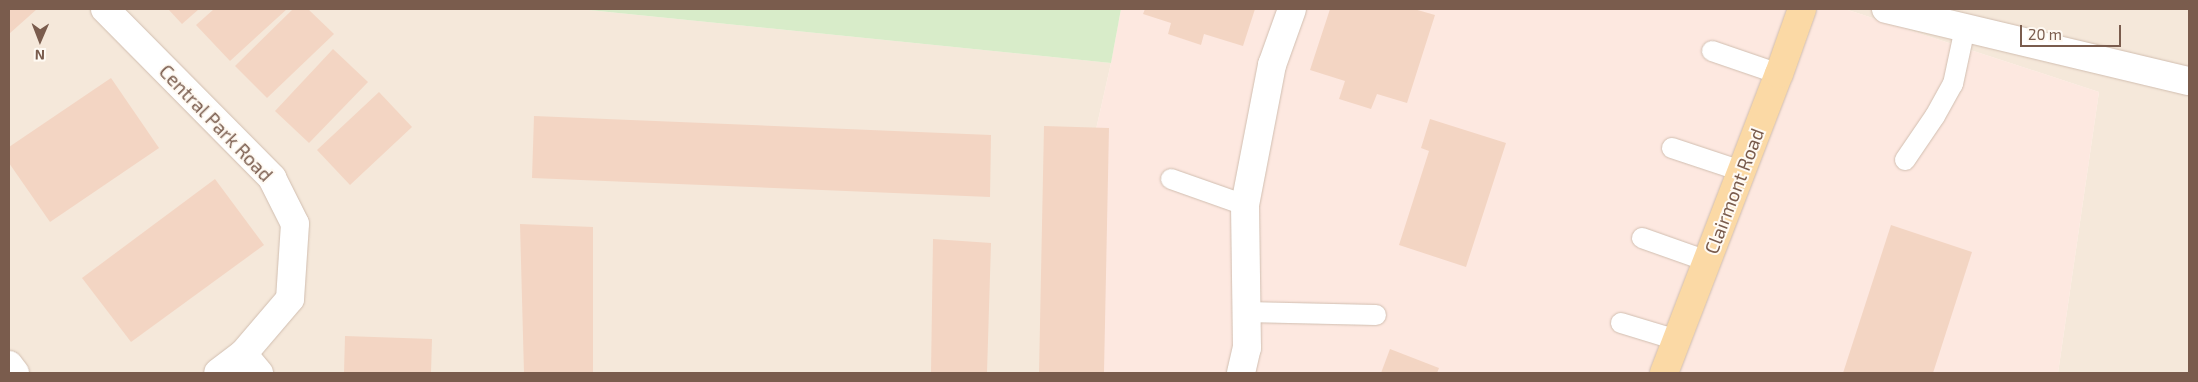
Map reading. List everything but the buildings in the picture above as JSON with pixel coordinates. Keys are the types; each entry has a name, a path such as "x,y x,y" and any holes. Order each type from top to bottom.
{"main road":[{"name":"Clairmont Road","path":"1664,373 1779,74 1802,9"}],"street":[{"name":"Central Park Road","path":"106,9 272,178 295,224 290,299 251,364 218,373"},
{"path":"1241,373 1247,348 1244,205 1272,65 1292,9"},
{"path":"1886,9 2189,81"},
{"path":"9,365 15,373"}],"lane":[{"path":"1905,160 1936,116 1953,84 1965,28"},
{"path":"1712,51 1779,74"},
{"path":"1672,148 1742,171"},
{"path":"1171,180 1244,205"},
{"path":"1642,238 1707,261"},
{"path":"1246,312 1376,315"},
{"path":"1621,323 1676,340"}],"shaded area":[{"path":"9,9 579,9 1111,63 1041,373 9,373"},
{"path":"1121,9 1845,9 2099,92 2058,373 1041,373 1111,63"},
{"path":"1845,9 2189,9 2189,373 2058,373 2099,92"}],"green space":[{"path":"579,9 1121,9 1111,63"}]}
